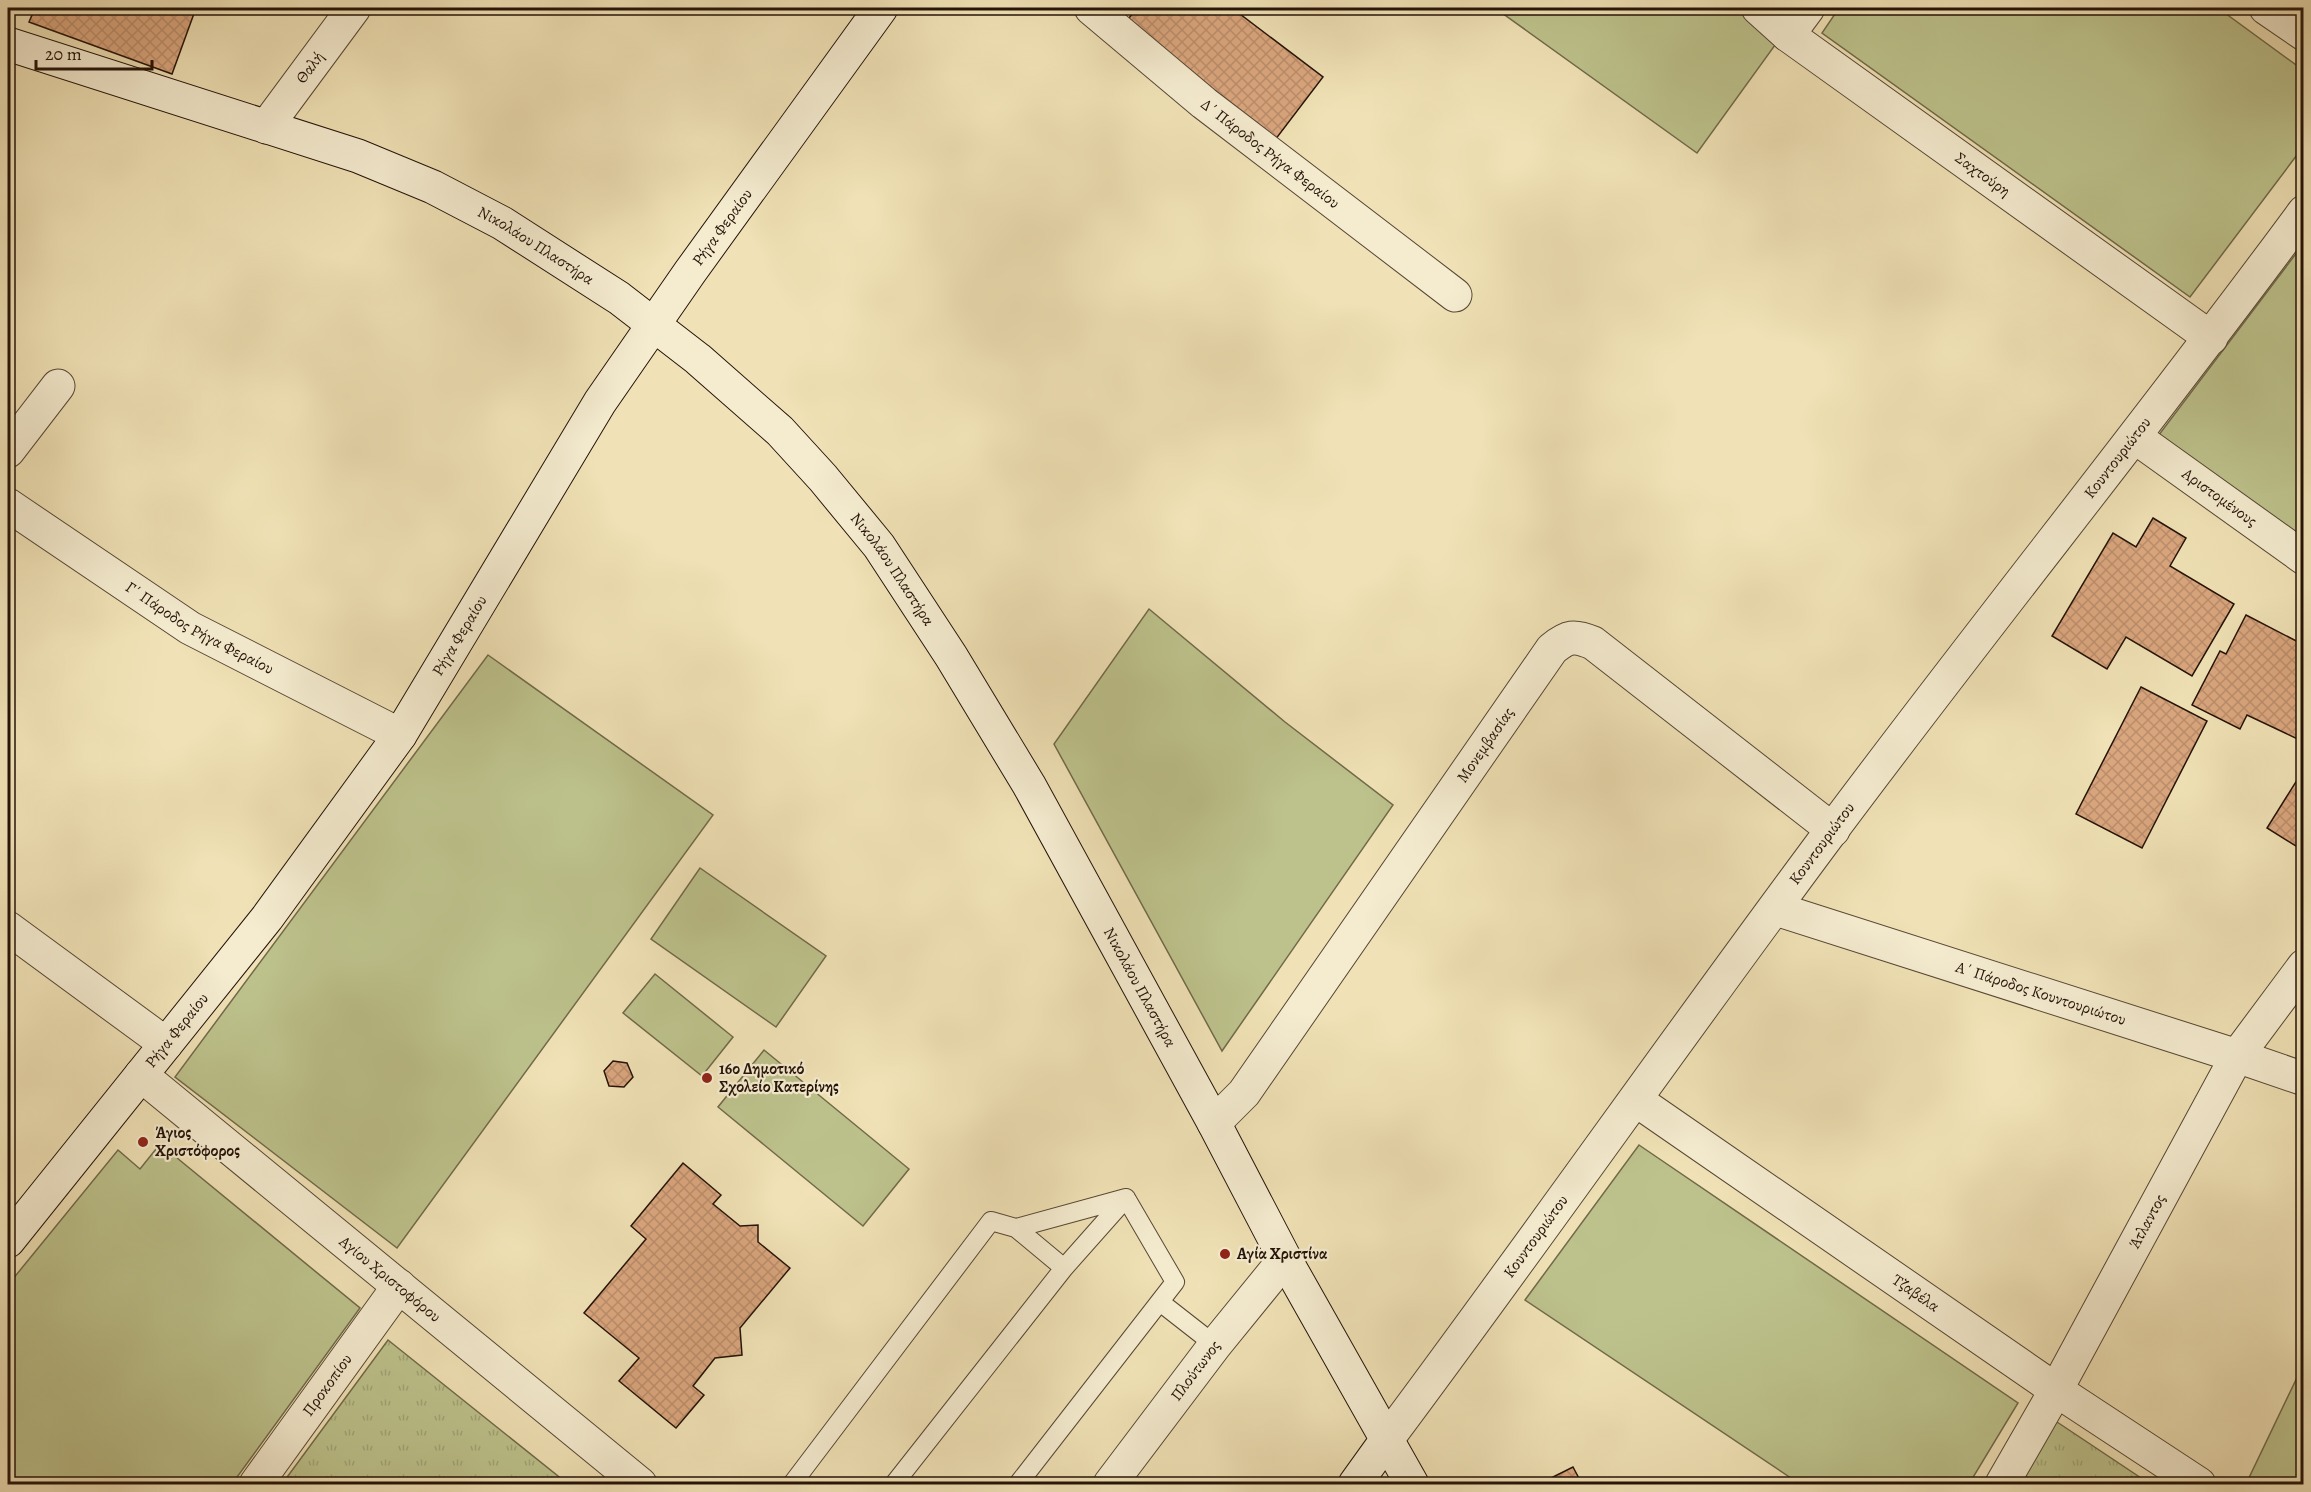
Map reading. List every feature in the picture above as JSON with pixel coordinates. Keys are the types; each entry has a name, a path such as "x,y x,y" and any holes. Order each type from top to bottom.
{"street":[{"name":"Θαλή","path":"266,127 354,8"},
{"name":"Ρήγα Φεραίου","path":"8,1241 267,918 400,735 600,402 881,8"},
{"name":"Δ΄ Πάροδος Ρήγα Φεραίου","path":"1091,8 1204,103 1455,295"},
{"name":"Σαχτούρη","path":"1758,8 1788,35 2211,338"},
{"path":"1788,35 1808,8"},
{"path":"2266,8 2304,34"},
{"name":"Νικολάου Πλαστήρα","path":"8,44 358,156 433,188 502,223 559,258 654,324 707,366 780,432 823,478 879,546 951,656 1029,785 1214,1123 1285,1259 1388,1438 1412,1485"},
{"name":"Κουντουριώτου","path":"1355,1485 1833,830 2211,338 2304,213"},
{"path":"8,451 58,386"},
{"name":"Αριστομένους","path":"2135,437 2304,558"},
{"name":"Γ΄ Πάροδος Ρήγα Φεραίου","path":"8,505 190,628 400,735"},
{"name":"Μονεμβασίας","path":"1214,1123 1244,1093 1552,649 1564,639 1579,637 1593,643 1833,830"},
{"name":"Α΄ Πάροδος Κουντουριώτου","path":"1776,909 2304,1079"},
{"path":"8,928 166,1044"},
{"name":"Άτλαντος","path":"2002,1485 2237,1056 2304,966"},
{"name":"Αγίου Χριστοφόρου","path":"141,1075 640,1485"},
{"name":"Τζαβέλα","path":"1636,1100 2056,1390 2199,1485"},
{"name":"Πλούτωνος","path":"1110,1485 1215,1345 1285,1259"},
{"name":"Προκοπίου","path":"256,1485 399,1286"}],"lane":[{"path":"1016,1228 1126,1197"},
{"path":"894,1485 1064,1268 1126,1197"},
{"path":"1018,1485 1175,1282 1126,1197"},
{"path":"792,1485 991,1221 1016,1228 1064,1268"},
{"path":"1160,1302 1215,1345"}],"green space":[{"path":"1495,8 1737,8 1778,41 1697,153"},
{"path":"1839,8 2218,8 2303,70 2303,147 2190,297 1822,33"},
{"path":"2301,247 2303,248 2303,545 2155,440"},
{"path":"1149,609 1285,722 1393,805 1222,1051 1054,744"},
{"path":"488,655 713,815 397,1248 175,1077"},
{"path":"700,868 826,956 776,1027 651,939"},
{"path":"655,974 733,1037 702,1076 623,1013"},
{"path":"764,1050 909,1169 863,1226 718,1107"},
{"path":"160,1144 360,1308 232,1484 8,1484 8,1285 118,1150 140,1169"},
{"path":"1639,1145 2018,1403 1969,1484 1800,1484 1525,1300"},
{"path":"388,1340 568,1484 282,1484"},
{"path":"2303,1365 2303,1484 2246,1484"},
{"path":"2048,1416 2150,1484 2009,1484"}],"building":[{"path":"35,8 196,8 172,74 29,22"},
{"path":"1137,8 1232,8 1323,77 1275,140 1125,23"},
{"path":"2153,518 2186,538 2170,566 2234,604 2192,676 2126,637 2107,669 2052,636 2113,533 2136,547"},
{"path":"2246,615 2304,645 2304,742 2247,715 2240,729 2192,705 2220,651 2226,654"},
{"path":"2141,687 2207,721 2142,848 2076,814"},
{"path":"2304,769 2304,851 2267,828"},
{"path":"613,1061 627,1063 633,1077 624,1087 609,1086 604,1071"},
{"path":"683,1163 721,1195 713,1204 740,1226 758,1225 758,1242 790,1268 740,1328 742,1355 715,1358 693,1386 704,1395 676,1428 619,1381 639,1358 584,1313 646,1239 631,1226"},
{"path":"1573,1467 1582,1484 1539,1484"}],"place":[{"name":"16ο Δημοτικό Σχολείο Κατερίνης","path":"707,1078"},
{"name":"Άγιος Χριστόφορος","path":"143,1142"},
{"name":"Αγία Χριστίνα","path":"1225,1254"}]}
